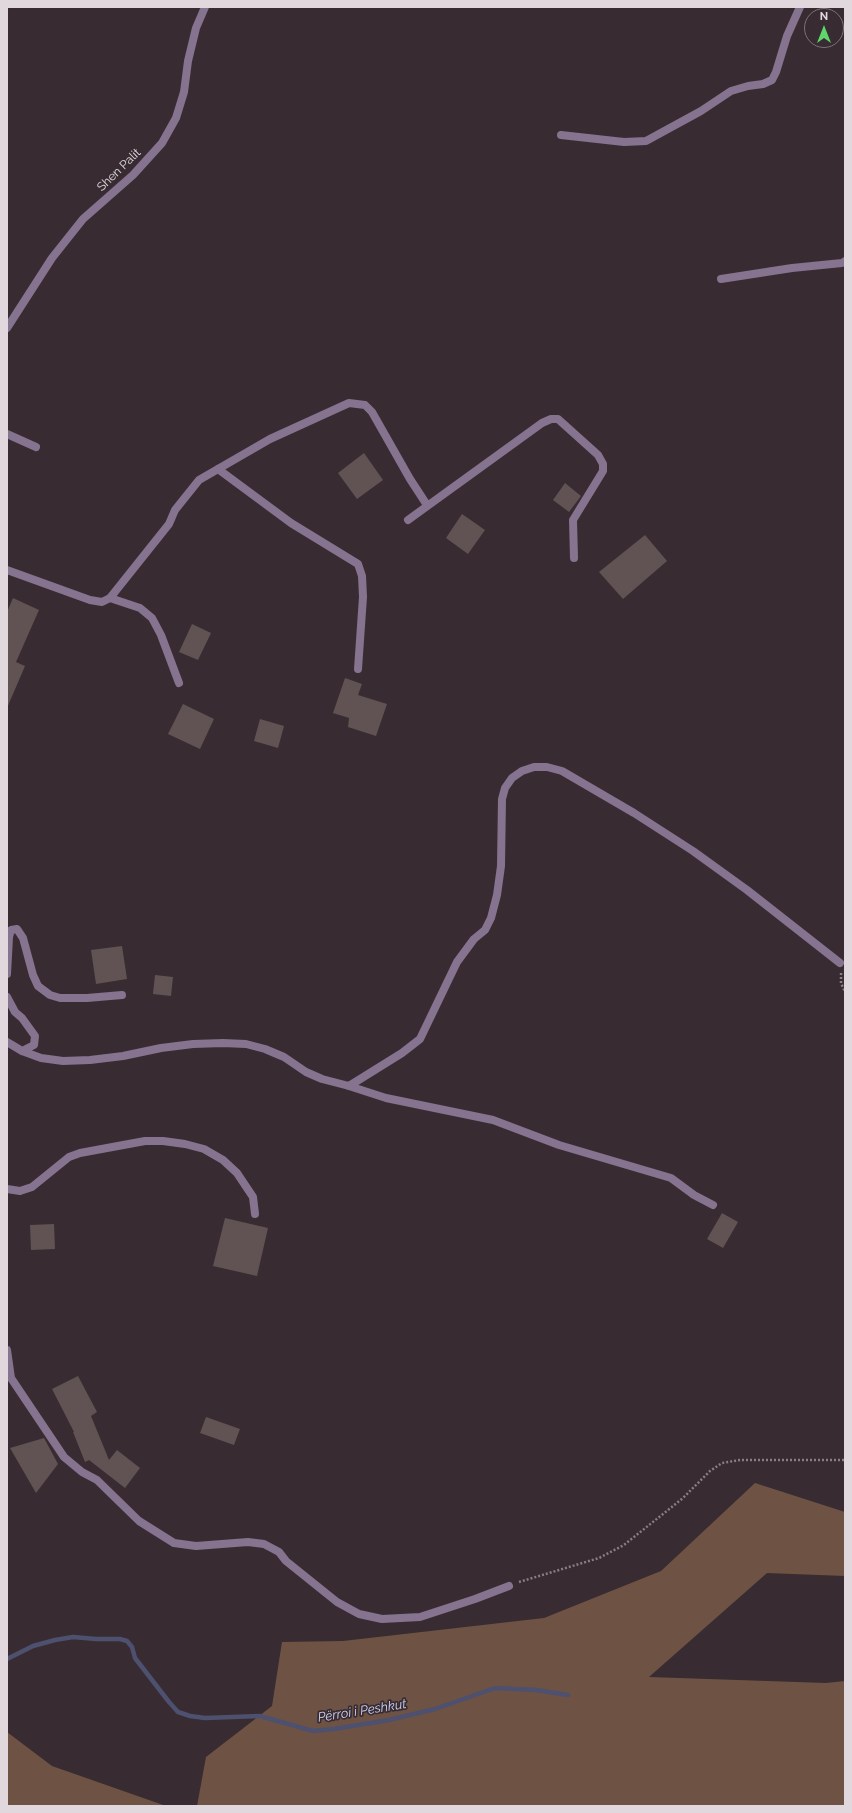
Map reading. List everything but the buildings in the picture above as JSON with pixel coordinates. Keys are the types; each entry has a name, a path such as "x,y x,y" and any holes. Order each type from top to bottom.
{"street":[{"name":"Shen Palit","path":"7,328 52,258 84,219 133,174 162,143 176,118 184,92 188,61 196,28 205,7"},
{"path":"561,135 624,142 646,142 701,111 731,90 763,84 772,80 776,72 786,36 800,7"},
{"path":"721,279 792,268 842,263 845,261"},
{"path":"7,570 90,600 102,602 110,598 169,524 175,510 187,493 199,480 277,436 349,403 365,405 372,412 410,479 428,505"},
{"path":"408,520 542,423 551,419 558,419 598,456 603,464 600,475 573,520 574,558"},
{"path":"7,434 36,447"},
{"path":"218,469 291,524 358,564 362,576 363,597 358,669"},
{"path":"110,598 140,608 152,618 161,635 179,684"},
{"path":"349,1086 402,1053 420,1039 457,962 474,939 485,930 491,918 501,866 502,799 505,788 512,778 528,769 547,767 562,771 634,813 693,851 747,890 840,963"},
{"path":"7,974 9,937 11,930 17,929 23,938 33,975 38,986 50,995 60,998 87,998 122,995"},
{"path":"7,997 15,1012 22,1018 35,1036 34,1045 22,1051"},
{"path":"7,1042 22,1051 41,1058 63,1061 90,1060 193,1044 246,1044 265,1049 284,1057 306,1072 322,1079 393,1100 493,1120 559,1145 671,1178 694,1196 713,1205"},
{"path":"7,1189 20,1191 32,1187 69,1157 80,1153 145,1141 162,1141 185,1144 204,1150 223,1160 237,1173 253,1197 255,1214"},
{"path":"7,1350 11,1378 64,1457 82,1472 97,1480 139,1521 174,1543 196,1546 248,1542 264,1544 279,1552 286,1561 337,1602 359,1614 382,1619 420,1617 510,1586"}],"path":[{"path":"840,963 841,982 845,992"},
{"path":"510,1586 528,1578 591,1560 624,1545 677,1503 710,1471 722,1463 740,1460 845,1460"}],"shaded area":[{"path":"755,1483 845,1512 845,1576 767,1573 649,1677 826,1683 845,1681 845,1806 197,1806 206,1757 272,1706 282,1642 343,1641 544,1618 661,1571"},
{"path":"7,1732 52,1766 166,1806 7,1806"}],"waterway":[{"name":"Përroi i Peshkut","path":"7,1659 33,1646 55,1640 73,1637 120,1639 127,1641 132,1647 135,1658 178,1712 190,1716 205,1718 260,1716 313,1731 389,1720 435,1709 495,1688 536,1690 568,1695"}]}
